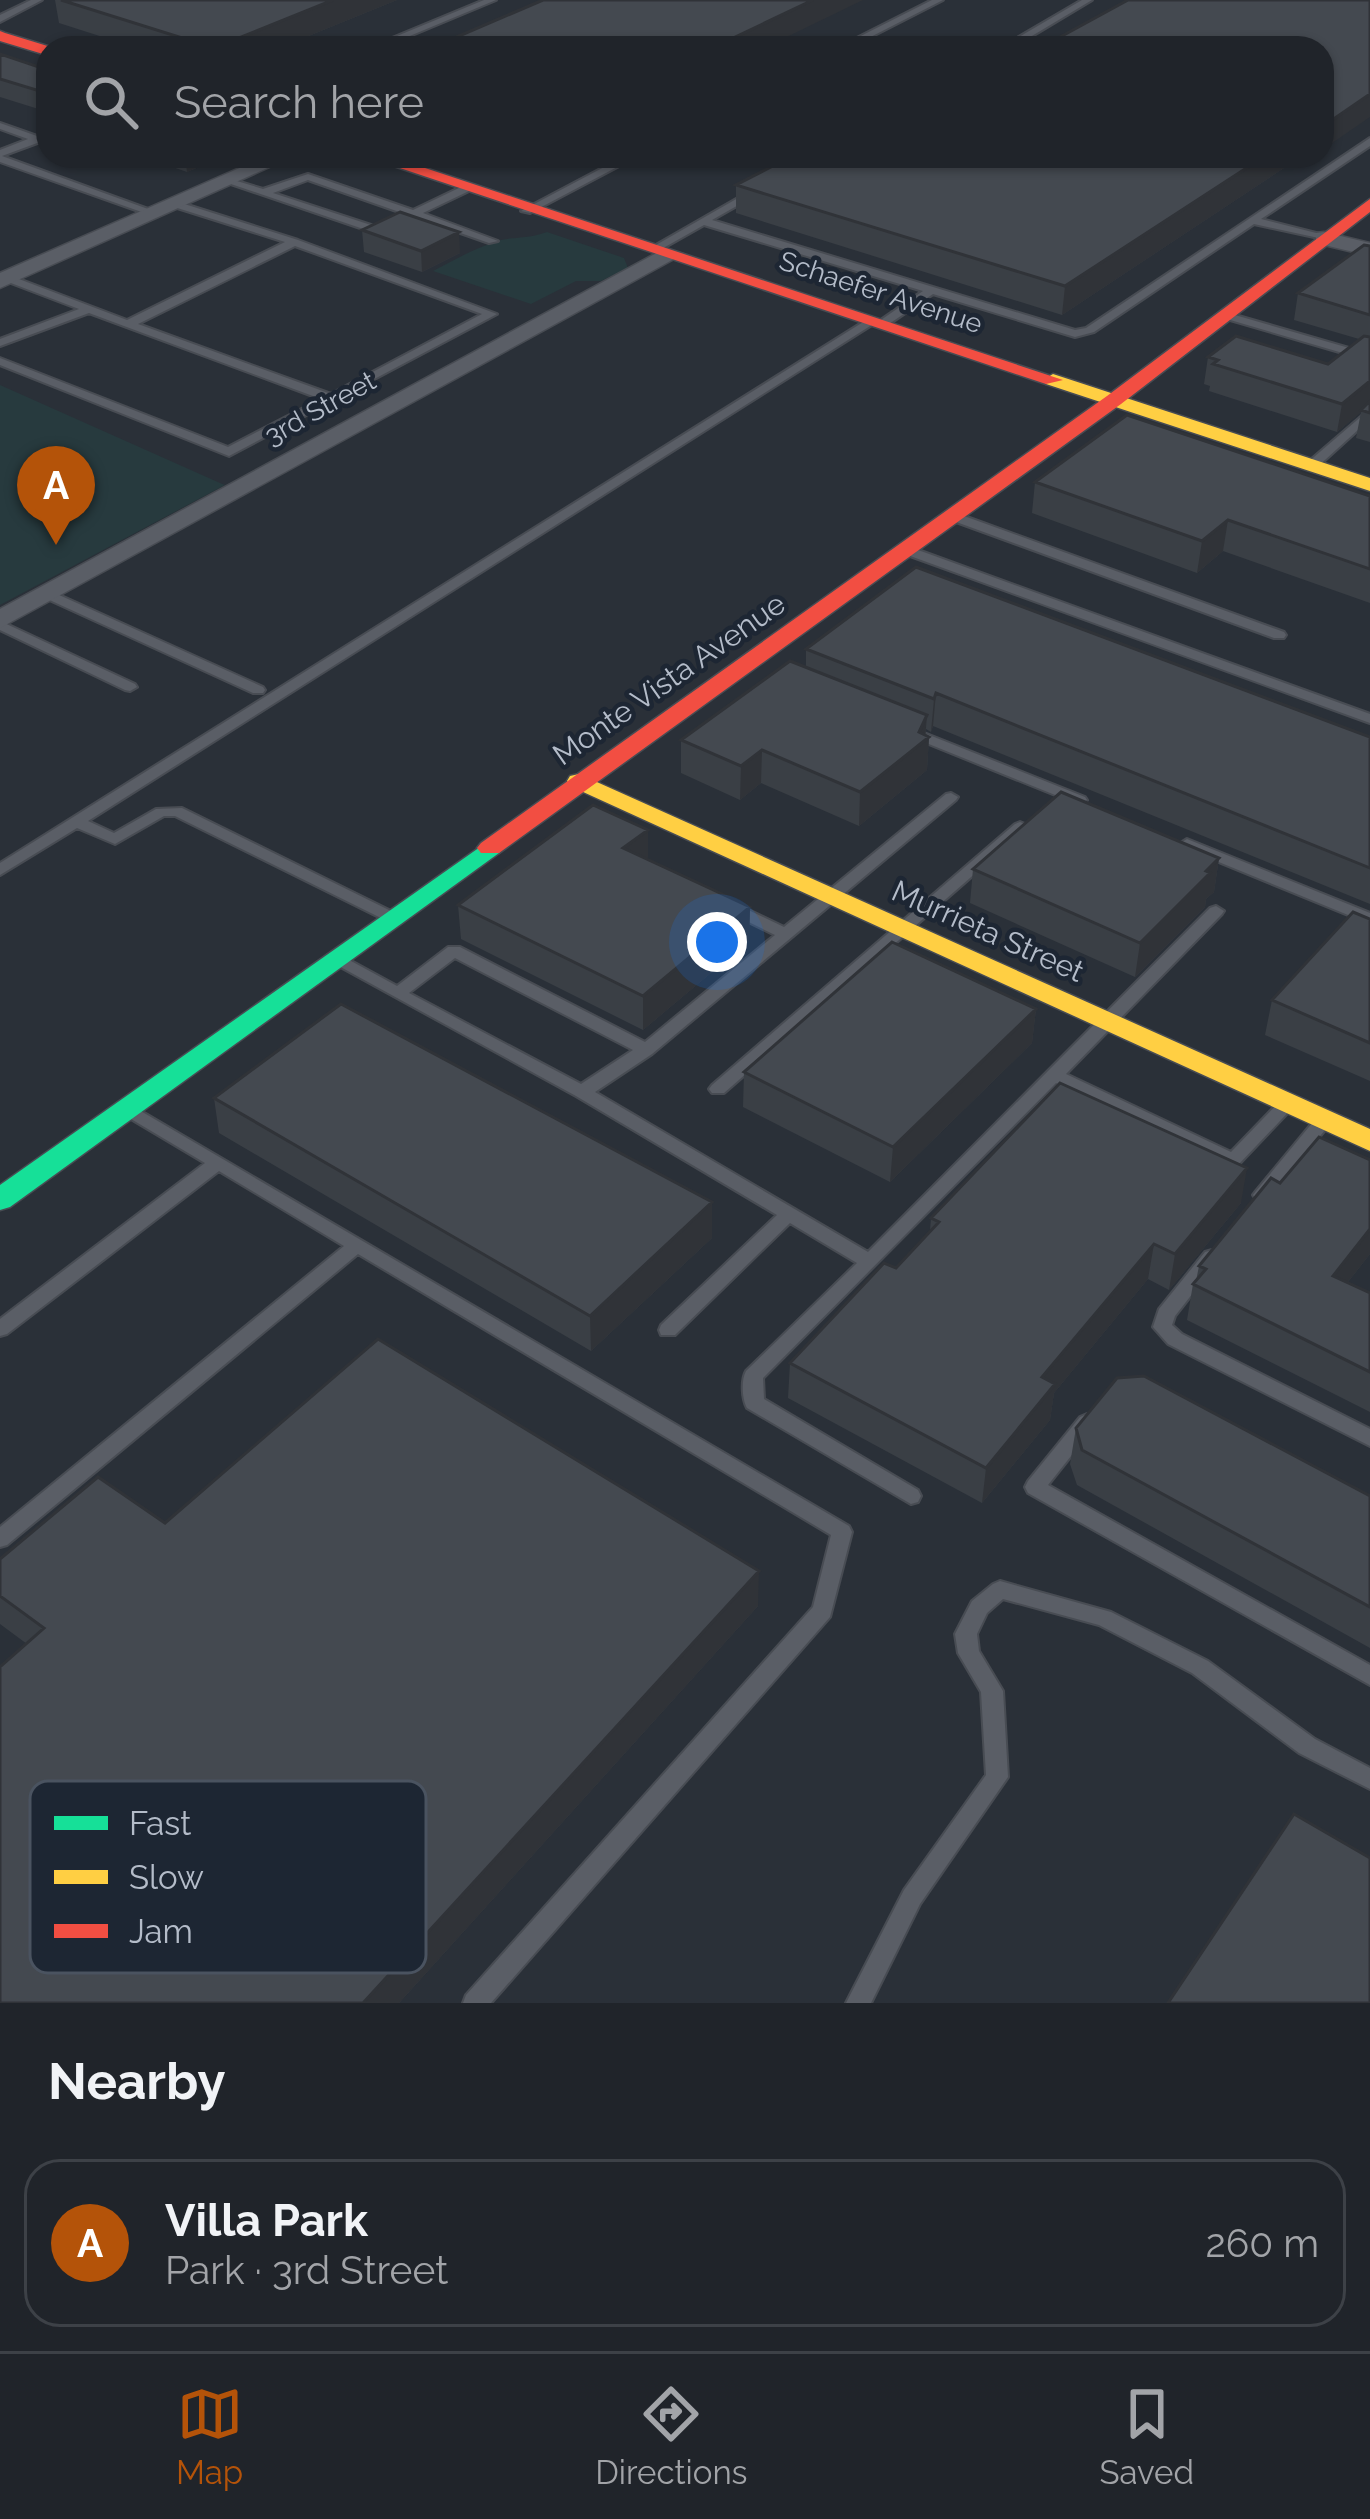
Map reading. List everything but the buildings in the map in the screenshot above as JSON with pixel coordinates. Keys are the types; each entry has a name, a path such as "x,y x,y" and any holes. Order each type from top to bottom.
{"street":[{"path":"0,36 36,47"},
{"path":"3,279 257,168"},
{"name":"Schaefer Avenue","path":"406,168 1370,485"},
{"name":"Monte Vista Avenue","path":"0,1200 579,782 757,670 907,550 1114,400 1370,204"},
{"path":"1324,238 1370,250"},
{"name":"3rd Street","path":"0,623 663,251"},
{"name":"Murrieta Street","path":"579,782 1370,1141"}],"lane":[{"path":"0,19 38,0"},
{"path":"403,36 492,0"},
{"path":"866,36 939,0"},
{"path":"1026,36 1088,0"},
{"path":"0,127 36,136"},
{"path":"0,156 36,140"},
{"path":"1334,165 1370,141"},
{"path":"0,156 154,213"},
{"path":"526,211 610,168"},
{"path":"663,251 703,221 796,168"},
{"path":"703,221 1075,334 1090,330 1329,168"},
{"path":"262,194 308,177 493,242"},
{"path":"227,181 378,232 465,189"},
{"path":"0,361 229,452 491,314 175,204"},
{"path":"1251,220 1324,238"},
{"path":"128,324 294,242"},
{"path":"3,279 331,398"},
{"path":"0,870 929,292"},
{"path":"2,346 87,310"},
{"path":"1224,314 1370,358"},
{"path":"1311,466 1370,413"},
{"path":"953,516 1279,635"},
{"path":"907,550 1370,719"},
{"path":"47,594 258,690"},
{"path":"0,623 130,687"},
{"path":"892,724 1108,812"},
{"path":"582,1092 646,1050 951,797"},
{"path":"77,821 115,838 161,812 177,812 391,917"},
{"path":"718,1089 1020,827"},
{"path":"1173,839 1370,920"},
{"path":"705,895 786,934"},
{"path":"911,1496 754,1403 753,1376 1216,911"},
{"path":"398,993 454,951 646,1050"},
{"path":"334,959 582,1092 870,1262"},
{"path":"1054,1076 1233,1160 1288,1103"},
{"path":"126,1109 842,1532 823,1611 476,2003"},
{"path":"1252,1208 1324,1120"},
{"path":"0,1329 218,1163"},
{"path":"668,1330 789,1214"},
{"path":"1223,1243 1166,1313 1162,1327 1175,1340 1370,1438"},
{"path":"2,1536 357,1245"},
{"path":"1102,1402 1035,1487 1370,1676"},
{"path":"858,2003 912,1897 997,1777 992,1691 969,1653 966,1634 979,1607 1000,1590 1104,1618 1162,1647 1200,1667 1307,1746 1370,1779"}],"green space":[{"path":"547,232 624,258 628,268 601,281 576,281 531,304 433,271 489,244"},
{"path":"0,385 220,483 225,485 0,605"}],"traffic: fast":[{"path":"0,1200 490,848"}],"traffic: slow":[{"path":"1053,380 1370,485"},
{"path":"579,781 1370,1141"}],"traffic: jam":[{"path":"0,36 36,47"},
{"path":"408,168 1053,380"},
{"path":"490,848 1114,400 1370,204"}],"place":[{"name":"Villa Park","path":"56,545"}]}
